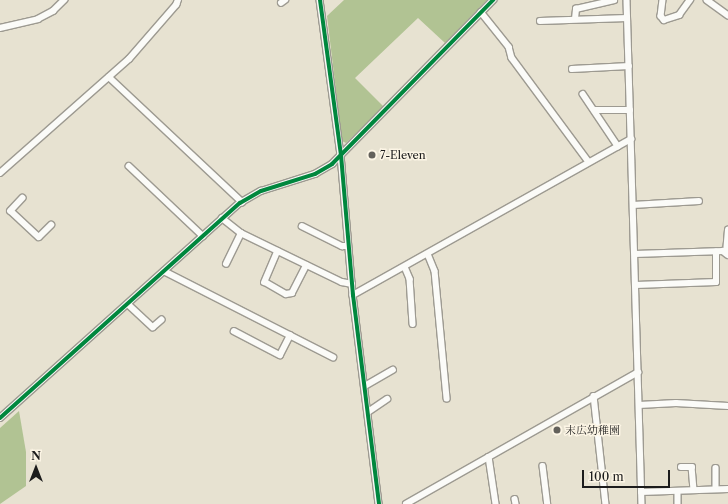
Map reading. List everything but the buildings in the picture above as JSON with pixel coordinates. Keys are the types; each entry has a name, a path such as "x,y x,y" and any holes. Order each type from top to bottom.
{"street":[{"path":"0,28 45,16 64,0"},
{"path":"0,173 129,59 176,5 178,0"},
{"path":"320,0 341,155 353,295 380,504"},
{"path":"0,418 222,218 242,202 261,191 314,174 332,164 493,0"},
{"path":"575,20 576,9 614,0"},
{"path":"626,0 642,504"},
{"path":"663,0 661,16 664,20 678,15 690,0"},
{"path":"707,0 728,15"},
{"path":"481,12 509,47 512,58 589,162"},
{"path":"540,21 627,18"},
{"path":"572,69 629,66"},
{"path":"109,77 242,202"},
{"path":"583,94 618,146"},
{"path":"594,110 630,110"},
{"path":"353,295 631,138"},
{"path":"129,166 203,236"},
{"path":"23,198 11,211 39,237 51,225"},
{"path":"633,205 699,201"},
{"path":"222,218 241,233 342,282 352,284"},
{"path":"302,226 342,246 348,246"},
{"path":"635,254 716,252 727,254 728,230"},
{"path":"226,264 241,233"},
{"path":"278,251 265,282 286,294 292,293 306,265"},
{"path":"636,285 716,282 716,252"},
{"path":"428,254 435,271 447,398"},
{"path":"405,267 410,280 413,324"},
{"path":"164,271 333,357"},
{"path":"128,304 153,327 161,320"},
{"path":"234,331 280,355 290,335"},
{"path":"365,386 393,370"},
{"path":"408,504 638,372"},
{"path":"594,396 606,504"},
{"path":"368,412 387,399"},
{"path":"639,405 676,403 728,406"},
{"path":"489,457 496,504"},
{"path":"543,466 548,504"},
{"path":"681,467 692,467 694,490"},
{"path":"716,468 716,489"},
{"path":"642,492 728,489"},
{"path":"678,491 678,504"}],"green space":[{"path":"344,0 487,0 445,43 418,18 355,78 384,107 346,143 342,141 327,16"},
{"path":"19,411 26,452 26,486 0,504 0,428"}],"cycle path":[{"path":"320,0 341,155 353,295 379,504"},
{"path":"0,418 240,203 261,191 315,174 332,164 493,0"}],"place":[{"name":"7-Eleven","path":"372,155"},
{"name":"末広幼稚園","path":"557,430"}]}
